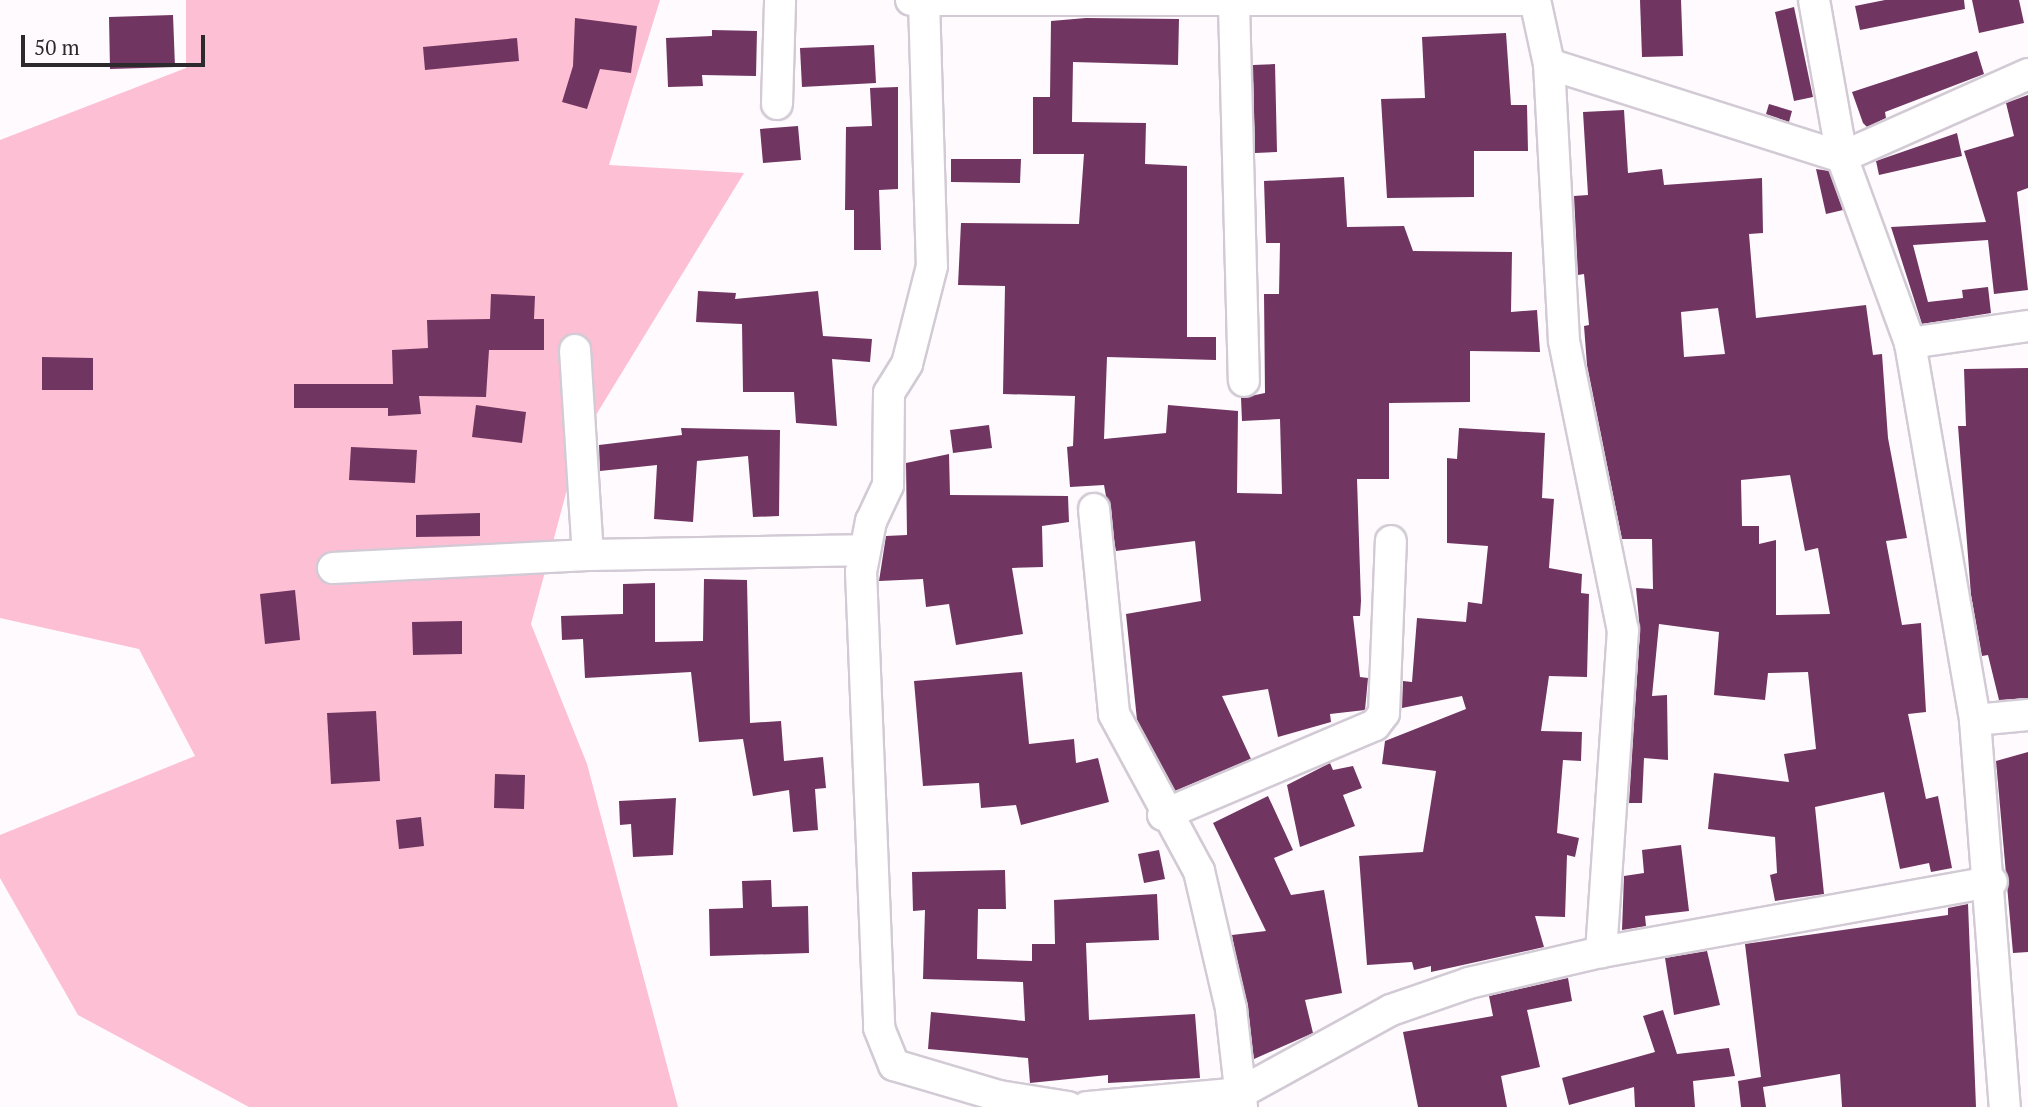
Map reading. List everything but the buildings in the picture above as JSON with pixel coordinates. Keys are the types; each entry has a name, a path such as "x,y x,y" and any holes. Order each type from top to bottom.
{"street":[{"path":"777,104 780,0"},
{"path":"911,0 1234,4 1535,0 1549,64 1564,341 1623,630 1601,952"},
{"path":"924,0 932,266 907,364 889,393 888,485 865,550 879,1028 894,1065 999,1096 1068,1107"},
{"path":"1814,0 1842,157 1910,343 1975,720 1992,882 2005,1107"},
{"path":"1234,4 1244,381"},
{"path":"1549,64 1842,157 2028,74"},
{"path":"1910,343 2028,326"},
{"path":"575,350 588,555"},
{"path":"1094,509 1114,714 1163,815 1199,871 1231,1009 1241,1100"},
{"path":"1163,815 1375,725 1384,713 1391,541"},
{"path":"333,568 588,555 865,550"},
{"path":"1975,720 2028,715"},
{"path":"1087,1107 1241,1100 1391,1010 1469,983 1601,952 1992,882"}],"shaded area":[{"path":"186,0 660,0 609,165 744,173 580,441 531,624 587,764 678,1107 249,1107 78,1015 0,878 0,835 195,756 139,649 0,618 0,140 186,68"}]}
